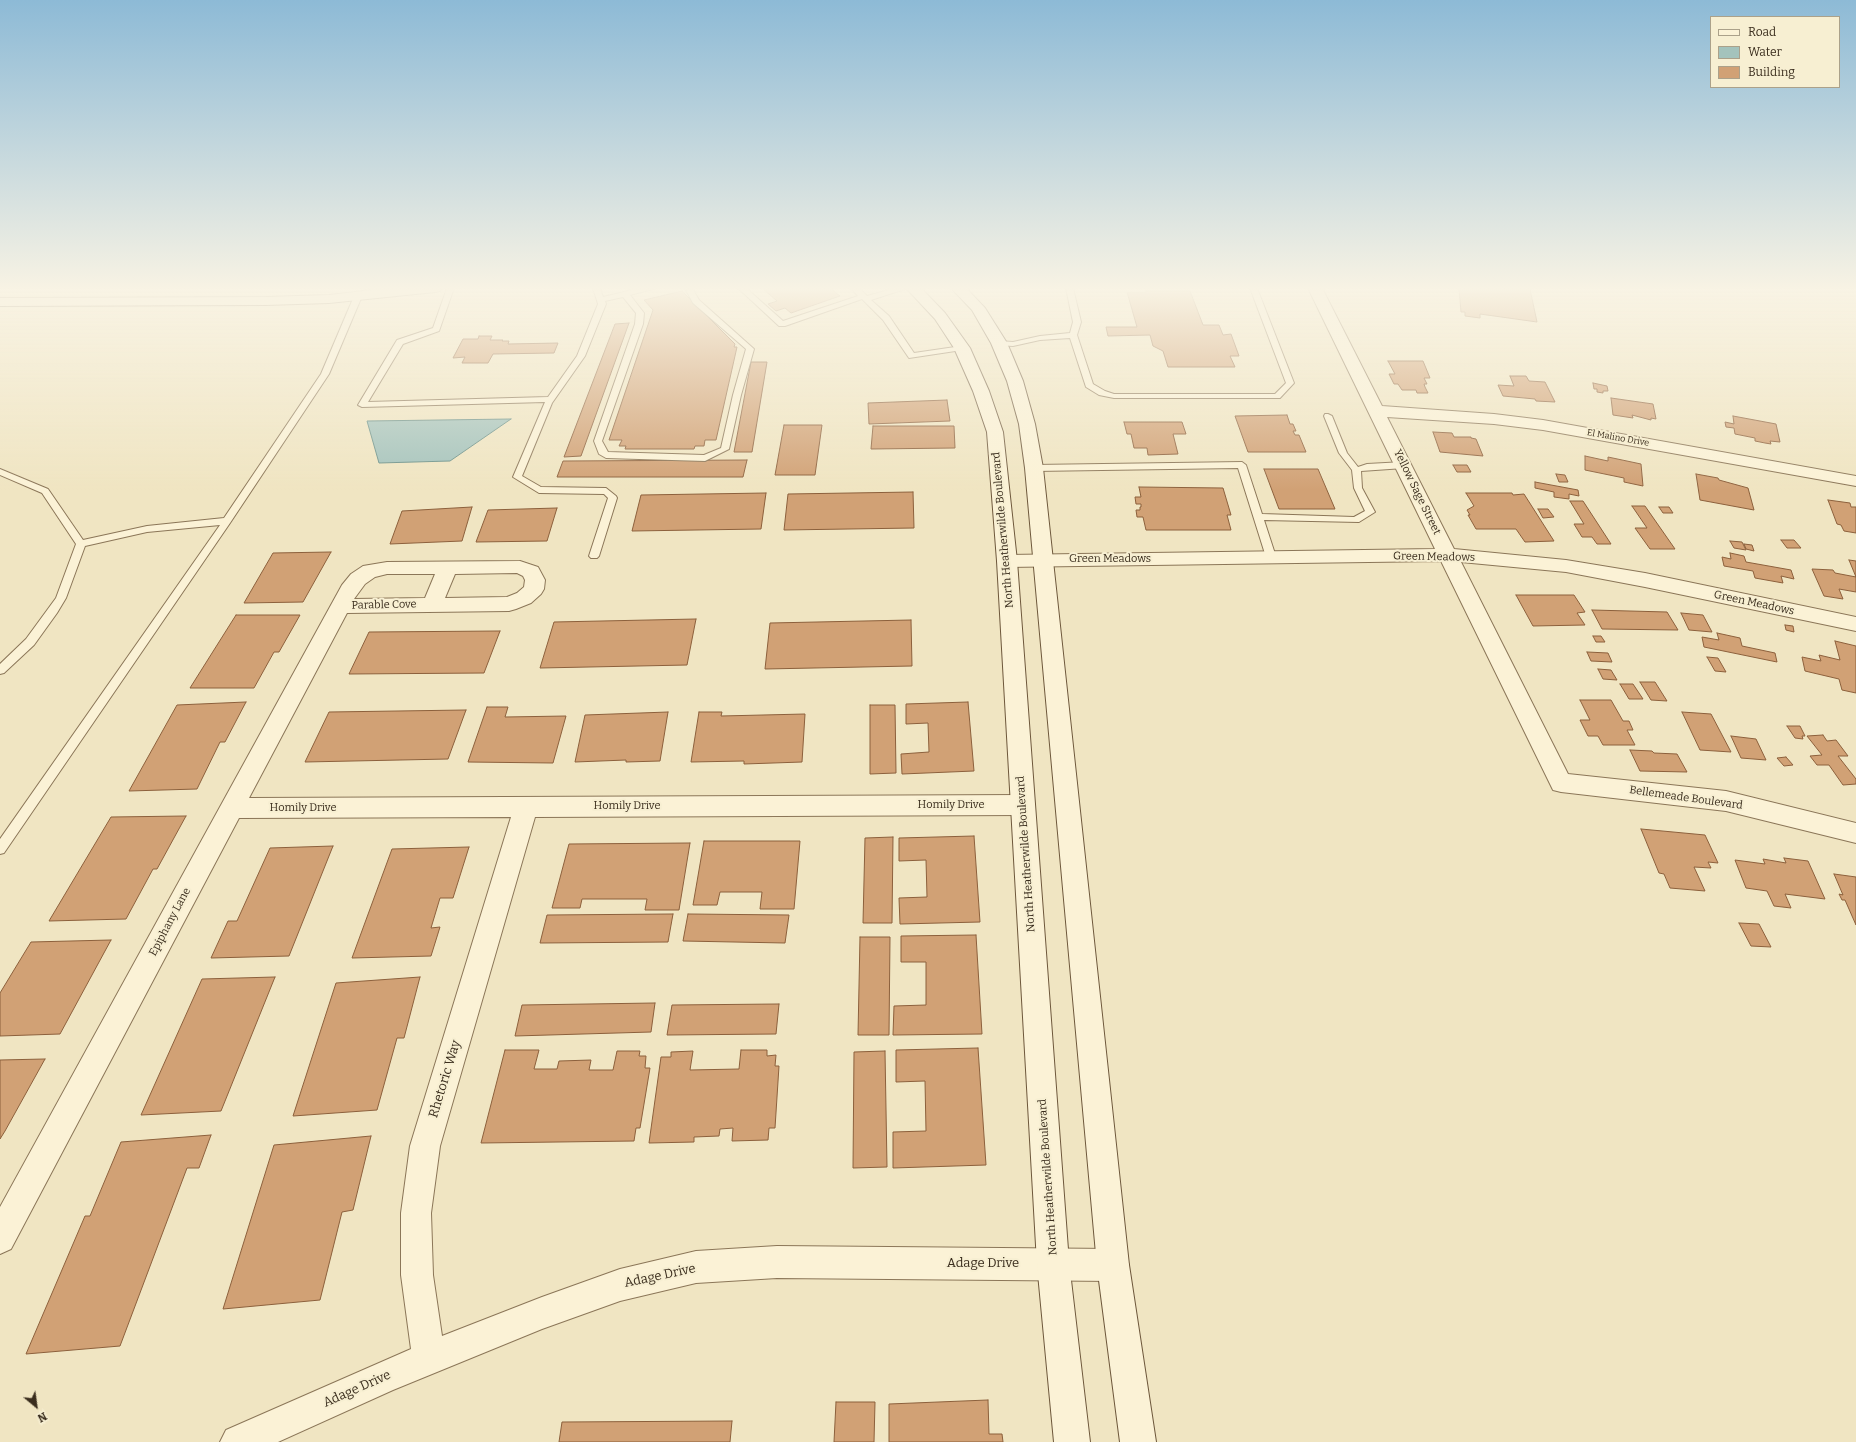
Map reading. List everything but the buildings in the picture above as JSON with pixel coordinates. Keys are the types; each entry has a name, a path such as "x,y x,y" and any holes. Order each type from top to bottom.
{"street":[{"name":"North Heatherwilde Boulevard","path":"980,355 981,392 995,432 1007,561 1053,1263 1072,1442"},
{"name":"North Heatherwilde Boulevard","path":"990,355 1016,380 1027,424 1034,468 1113,1265 1138,1442"},
{"name":"Yellow Sage Street","path":"1349,355 1561,782"},
{"name":"El Malino Drive","path":"1377,411 1494,419 1543,425 1856,481"},
{"name":"Green Meadows","path":"1007,561 1042,559 1449,555 1566,566 1645,580 1856,624"},
{"name":"Parable Cove","path":"432,605 448,567"},
{"name":"Parable Cove","path":"520,567 531,572 535,580 534,589 524,598 509,604 432,605 341,606 349,590 358,579 370,571 387,568 520,567"},
{"name":"Epiphany Lane","path":"0,1238 341,606"},
{"name":"Bellemeade Boulevard","path":"1561,782 1726,801 1856,833"},
{"name":"Homily Drive","path":"231,808 1023,805"},
{"name":"Rhetoric Way","path":"429,1359 417,1275 416,1213 425,1146 526,807"},
{"name":"Adage Drive","path":"238,1442 383,1377 542,1313 620,1284 696,1267 777,1262 1053,1263 1113,1265"}],"lane":[{"path":"0,849 227,521 325,374 333,355"},
{"path":"392,355 362,405 551,399"},
{"path":"581,355 551,399 517,477 538,490 606,491 613,498 594,556"},
{"path":"628,355 598,441 602,452 606,455 704,458 726,449 737,395 748,355"},
{"path":"1080,355 1089,385 1108,395 1114,396 1277,396 1290,383 1279,355"},
{"path":"1258,517 1356,520 1370,512 1358,488 1356,470 1343,453 1328,416"},
{"path":"1034,468 1242,465 1271,557"},
{"path":"1356,470 1368,467 1404,465"},
{"path":"0,472 45,491 81,544"},
{"path":"81,544 147,529 227,521"},
{"path":"0,670 30,642 53,611 61,598 81,544"}],"water":[{"path":"511,419 450,461 379,463 367,421"}]}
